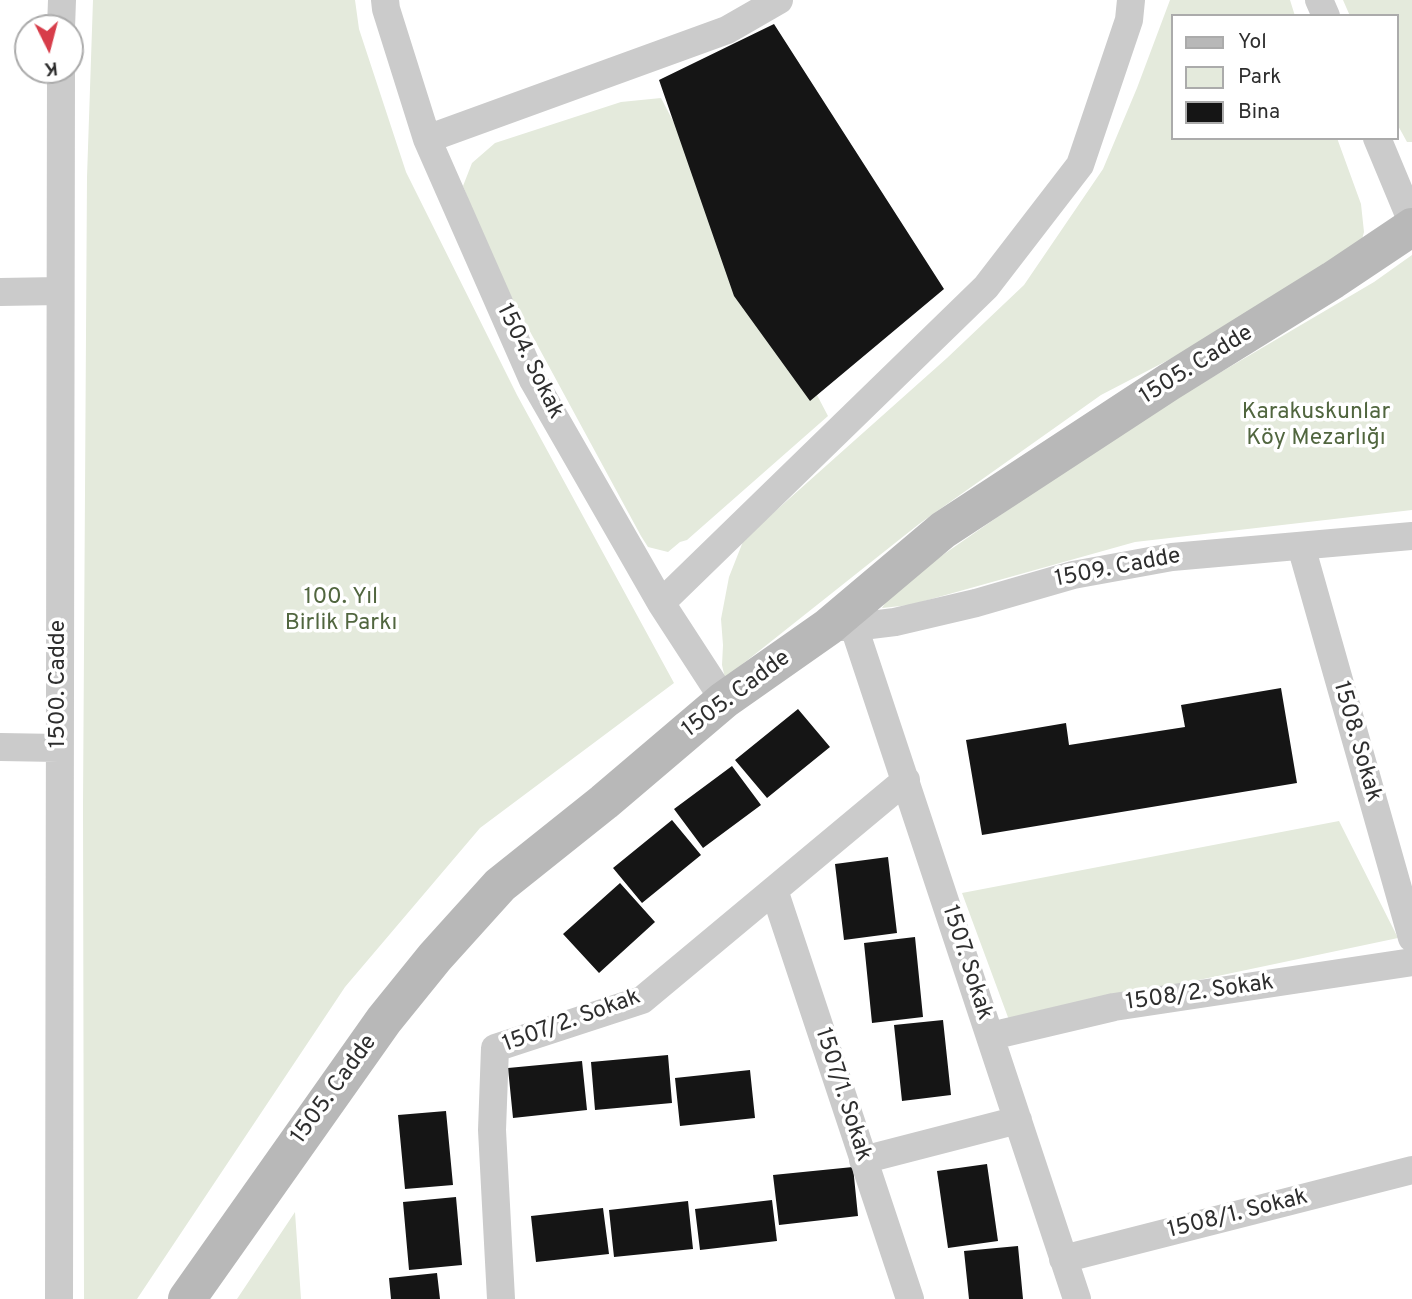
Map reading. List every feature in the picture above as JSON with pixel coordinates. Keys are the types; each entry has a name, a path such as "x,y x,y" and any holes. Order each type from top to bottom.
{"street":[{"name":"1504. Sokak","path":"385,0 427,139 533,380 660,603 724,701"},
{"path":"427,139 727,30 779,0"},
{"path":"660,603 986,287 1080,165 1129,20 1131,0"},
{"name":"1500. Cadde","path":"59,1299 61,84"},
{"path":"1378,140 1412,222"},
{"name":"1505. Cadde","path":"187,1299 384,1020 500,884 604,802 724,701 841,627 943,530 1412,227"},
{"path":"0,292 60,292"},
{"name":"1509. Cadde","path":"841,627 933,613 1073,575 1128,564 1172,557 1412,536"},
{"name":"1508. Sokak","path":"1301,546 1412,938"},
{"name":"1507. Sokak","path":"841,627 906,780 1077,1299"},
{"path":"0,747 59,748"},
{"name":"1507/2. Sokak","path":"501,1299 492,1129 495,1048 642,1000 906,780"},
{"name":"1507/1. Sokak","path":"774,890 909,1299"},
{"name":"1508/2. Sokak","path":"991,1037 1114,1006 1412,962"},
{"path":"863,1160 1018,1120"},
{"name":"1508/1. Sokak","path":"1063,1259 1412,1170"}],"green space":[{"name":"100. Yıl Birlik Parkı","path":"93,0 355,0 359,29 406,172 517,395 674,683 480,828 345,987 137,1299 84,1299 83,805 87,177"},
{"path":"1170,0 1290,0 1294,14 1170,14 1170,140 1338,140 1361,204 1364,232 1361,243 1201,343 1101,395 919,524 725,678 722,665 721,619 729,577 744,539 947,358 1024,285 1103,169"},
{"path":"1343,0 1412,0 1412,142 1407,142 1398,126 1398,14 1349,14"},
{"path":"661,98 828,416 687,540 668,552 648,547 641,536 495,267 463,186 472,163 495,143 621,102"},
{"name":"Karakuskunlar Köy Mezarlığı","path":"1412,255 1412,510 1135,542 910,605 882,608 895,588 1126,428 1374,282"},
{"path":"1339,821 1398,938 1009,1020 962,893"},
{"path":"295,1212 301,1299 237,1299"}],"building":[{"path":"774,24 944,289 810,401 734,296 659,80"},
{"path":"1281,688 1297,783 982,835 966,740 1066,723 1069,745 1185,727 1181,705"},
{"path":"798,709 830,747 767,798 735,760"},
{"path":"732,766 761,805 703,848 674,809"},
{"path":"672,820 701,855 642,903 613,868"},
{"path":"888,857 897,933 844,940 835,864"},
{"path":"620,883 655,922 599,973 563,934"},
{"path":"915,937 923,1017 872,1023 864,943"},
{"path":"943,1020 951,1095 902,1101 894,1025"},
{"path":"668,1055 672,1103 595,1110 591,1062"},
{"path":"582,1061 587,1110 513,1118 508,1068"},
{"path":"750,1070 755,1118 680,1126 675,1078"},
{"path":"446,1111 453,1185 405,1189 398,1115"},
{"path":"987,1164 998,1241 948,1248 937,1171"},
{"path":"853,1167 858,1216 779,1225 773,1175"},
{"path":"456,1197 462,1265 409,1270 403,1202"},
{"path":"772,1200 777,1241 700,1250 695,1209"},
{"path":"688,1201 693,1249 614,1257 609,1210"},
{"path":"603,1208 609,1254 536,1262 531,1216"},
{"path":"1018,1246 1023,1299 969,1299 964,1251"},
{"path":"437,1273 440,1299 391,1299 389,1278"}]}
